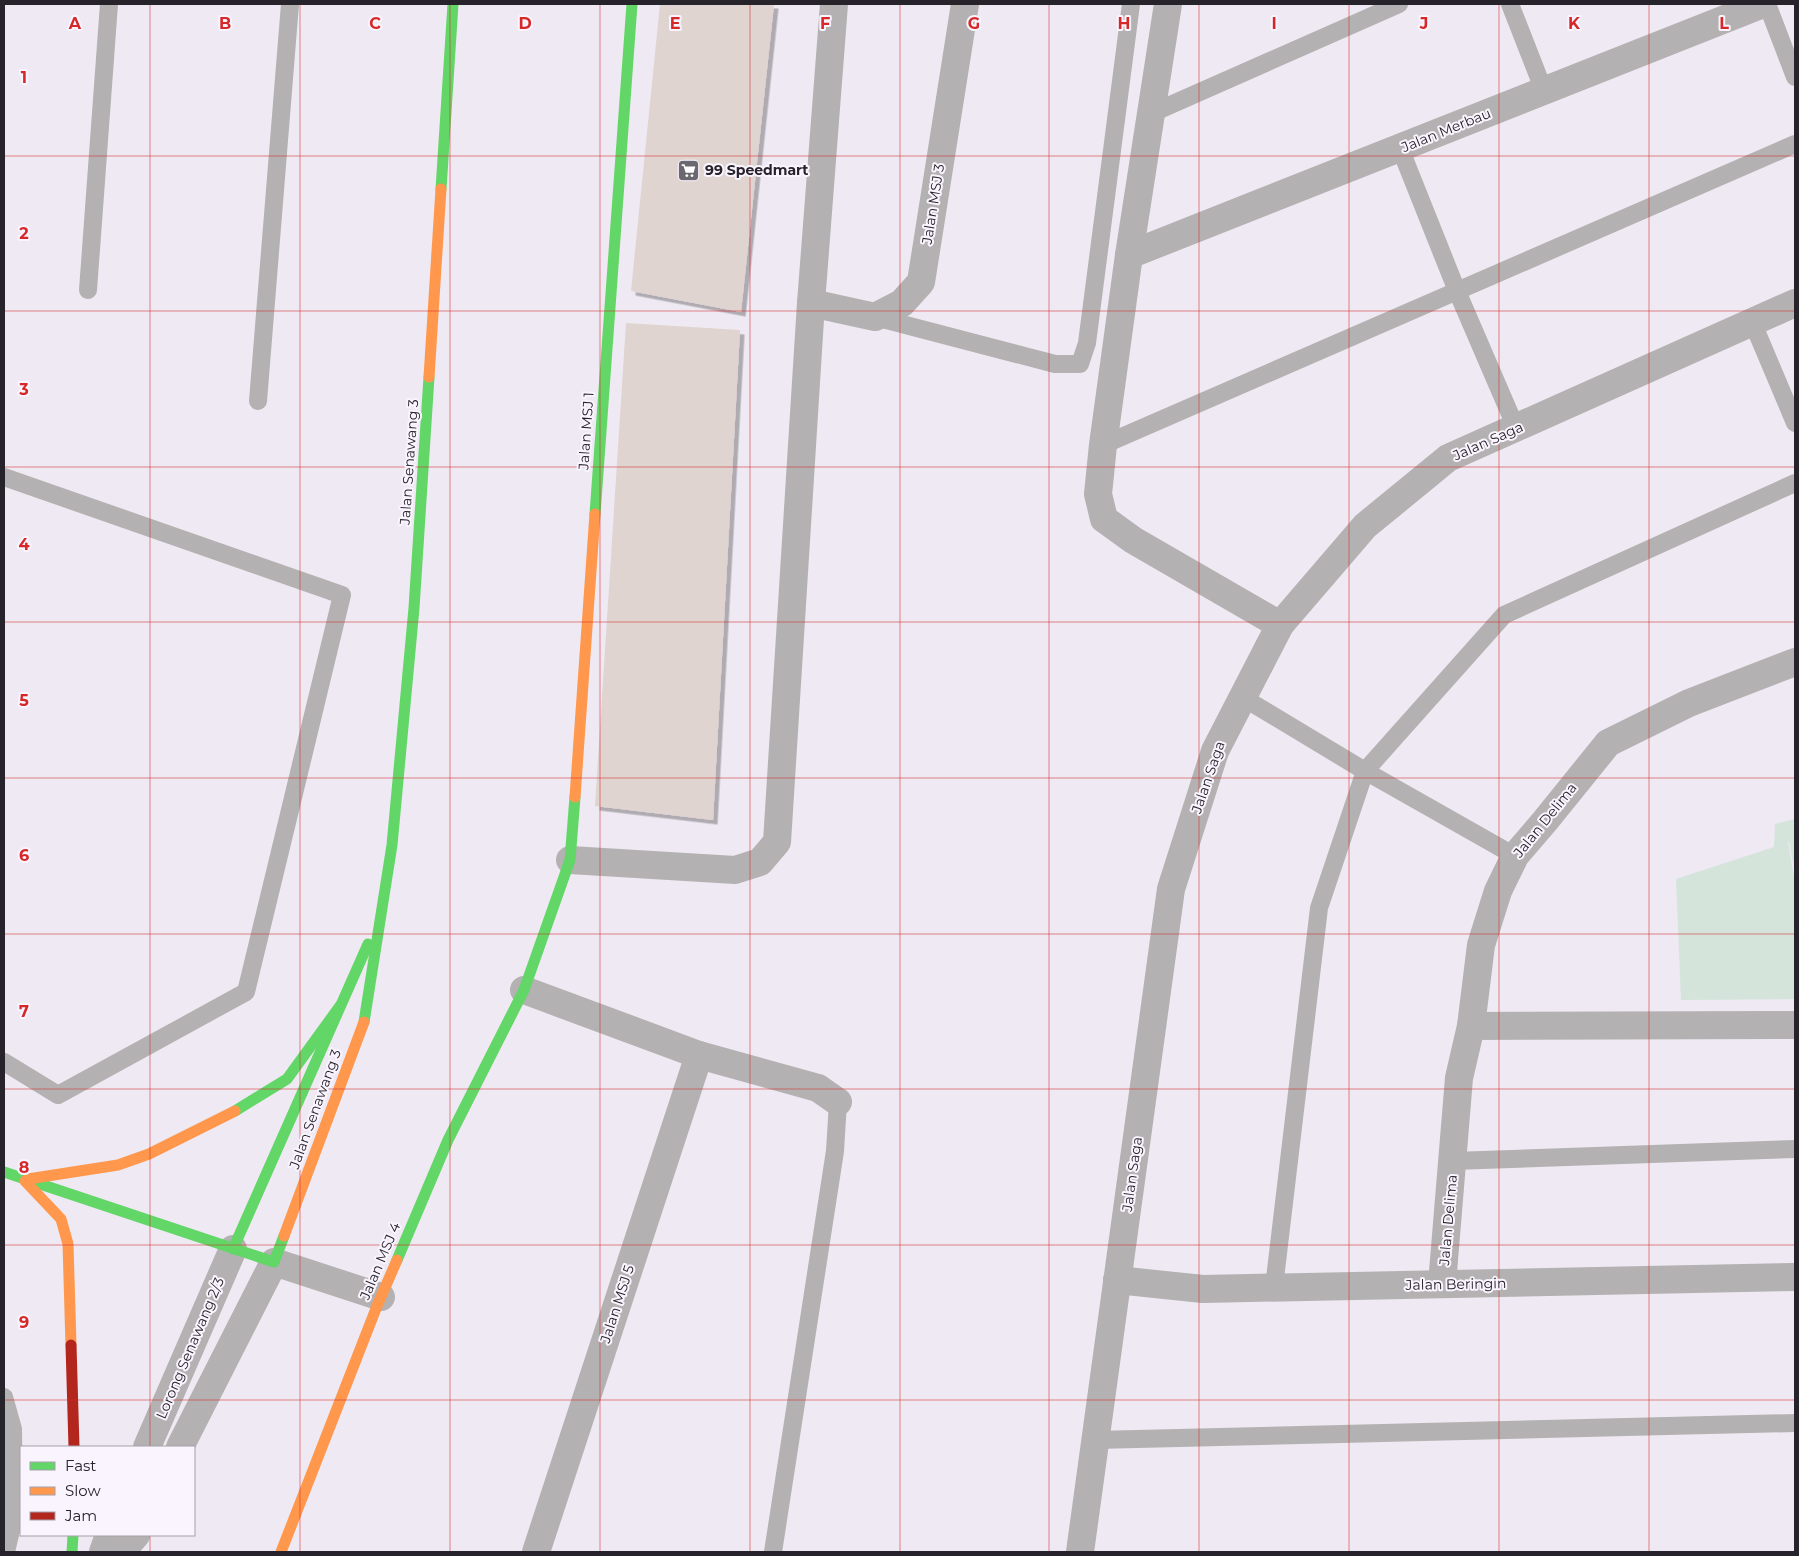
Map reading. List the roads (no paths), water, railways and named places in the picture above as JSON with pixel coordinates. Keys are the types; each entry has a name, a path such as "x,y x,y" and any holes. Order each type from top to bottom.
{"street":[{"name":"Jalan Senawang 3","path":"274,1262 366,1016 392,844 414,608 453,4"},
{"name":"Jalan MSJ 1","path":"524,990 570,860 632,4"},
{"path":"570,860 735,870 760,862 777,842 811,303 834,4"},
{"name":"Jalan MSJ 3","path":"875,317 902,303 921,282 965,4"},
{"path":"1168,4 1129,255 1098,494 1104,519 1133,540 1280,625"},
{"name":"Jalan Merbau","path":"1129,255 1763,4"},
{"path":"811,303 875,317"},
{"name":"Jalan Saga","path":"1080,1552 1171,890 1215,751 1280,625 1365,526 1448,458 1795,303"},
{"name":"Jalan Delima","path":"1442,1284 1458,1078 1471,1026 1481,945 1498,891 1515,856 1608,743 1689,703 1795,662"},
{"name":"Jalan Senawang 3","path":"233,1248 355,971 380,920"},
{"path":"524,990 699,1055 818,1088 838,1102"},
{"name":"Jalan MSJ 4","path":"281,1552 381,1297 448,1140 524,990"},
{"path":"24,1180 118,1165 149,1154 235,1111 287,1079 340,1006"},
{"path":"1471,1026 1795,1025"},
{"name":"Jalan MSJ 5","path":"536,1552 699,1055"},
{"path":"4,1172 381,1297"},
{"path":"24,1180 61,1219 68,1244 74,1446"},
{"name":"Lorong Senawang 2/3","path":"147,1446 233,1248"},
{"path":"181,1446 274,1262"},
{"name":"Jalan Beringin","path":"1118,1280 1203,1289 1795,1277"},
{"path":"72,1552 73,1536"},
{"path":"103,1552 109,1536"},
{"path":"121,1552 135,1536"}],"lane":[{"path":"88,290 109,4"},
{"path":"258,401 290,4"},
{"path":"875,317 1055,364 1080,364 1087,343 1131,4"},
{"path":"1150,114 1399,4"},
{"path":"1510,4 1544,91"},
{"path":"1767,4 1795,77"},
{"path":"1103,445 1795,144"},
{"path":"1400,148 1457,291 1516,428"},
{"path":"1752,321 1795,423"},
{"path":"4,477 342,596 246,992 58,1095 4,1062"},
{"path":"1274,1288 1319,908 1365,772 1504,615 1795,483"},
{"path":"1242,697 1365,772 1515,856"},
{"path":"773,1552 835,1151 838,1102"},
{"path":"1452,1161 1795,1149"},
{"path":"4,1397 13,1429 14,1497 14,1517 6,1552"},
{"path":"1095,1440 1795,1423"}],"place":[{"name":"99 Speedmart","path":"689,170"}]}
